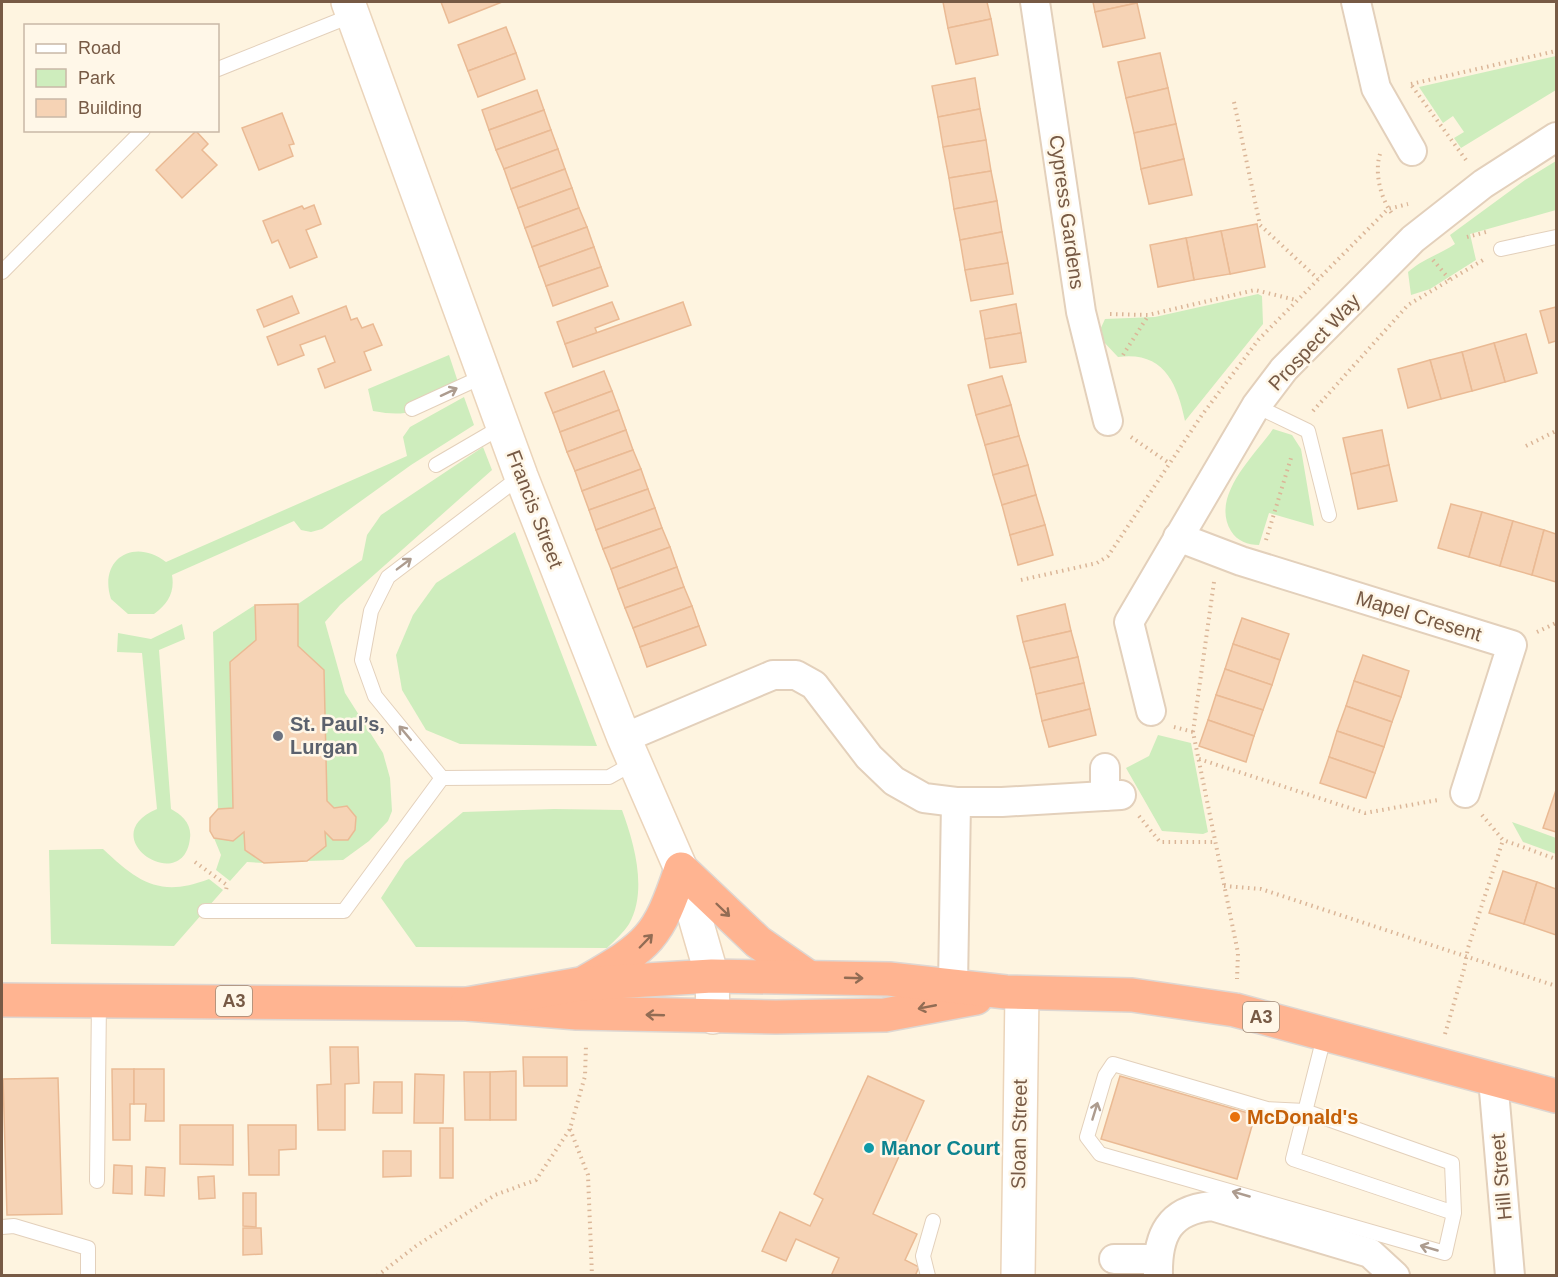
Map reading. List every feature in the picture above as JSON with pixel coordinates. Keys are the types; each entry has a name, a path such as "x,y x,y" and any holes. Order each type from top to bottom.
{"highway":[{"path":"580,984 622,961 649,941 666,913 681,869 758,942 807,976"},
{"name":"A3","path":"467,1004 580,984 712,976 890,979 1014,992 1132,995 1236,1010 1557,1096"},
{"name":"A3","path":"2,1000 467,1004 577,1012 713,1017 885,1015 1014,992"}],"main road":[{"name":"Francis Street","path":"350,8 521,476 629,750 681,869 712,976 713,1017"},
{"name":"Sloan Street","path":"1014,992 1018,1275"}],"street":[{"name":"Cypress Gardens","path":"1035,2 1081,312 1108,421"},
{"path":"1356,2 1376,88 1412,151"},
{"name":"Prospect Way","path":"1151,711 1129,622 1256,406 1284,369 1413,239 1483,183 1557,137"},
{"name":"Mapel Cresent","path":"1178,537 1257,566 1512,645 1465,793"},
{"path":"629,750 773,675 796,675 814,685 869,757 894,781 924,798 956,802 1113,795 1105,768"},
{"path":"953,985 956,802"},
{"name":"Hill Street","path":"1493,1079 1517,1275"},
{"path":"1114,1259 1158,1267 1164,1233 1176,1217 1192,1208 1212,1206 1370,1253 1395,1275"}],"lane":[{"path":"219,69 350,8"},
{"path":"2,272 141,132"},
{"path":"1502,249 1557,237"},
{"path":"412,409 485,376"},
{"path":"1256,406 1308,431 1329,515"},
{"path":"436,465 503,426"},
{"path":"442,778 375,696 362,660 371,611 388,577 521,476"},
{"path":"442,778 609,777 629,750"},
{"path":"205,911 344,911 442,778"},
{"path":"98,1181 99,1000"},
{"path":"1324,1034 1293,1159 1454,1212"},
{"path":"1113,1064 1267,1109 1305,1111 1452,1163 1454,1212 1445,1253 1100,1154 1087,1137 1106,1076 1113,1064"},
{"path":"928,1275 923,1256 933,1221"},
{"path":"2,1227 14,1226 88,1248 88,1275"}],"path":[{"path":"1411,84 1557,51"},
{"path":"1373,74 1407,80 1483,183"},
{"path":"1234,102 1260,225 1318,279"},
{"path":"1257,566 1301,428 1309,414 1408,305 1502,249"},
{"path":"1081,312 1148,315 1255,290 1297,300"},
{"path":"1108,421 1169,464"},
{"path":"1526,446 1557,431"},
{"path":"1218,553 1193,732 1238,953 1236,1010"},
{"path":"1199,759 1365,813 1414,806 1465,793 1503,840 1557,859"},
{"path":"1113,795 1160,842 1214,842"},
{"path":"1436,1064 1503,840"},
{"path":"195,862 227,885"},
{"path":"1224,886 1261,889 1557,986"},
{"path":"377,1275 416,1246 495,1195 536,1180 570,1129 585,1076 586,1045"},
{"path":"570,1129 588,1175 592,1275"}],"green space":[{"path":"1556,56 1556,90 1461,148 1454,138 1464,132 1453,116 1443,123 1419,87"},
{"path":"1556,161 1556,210 1470,234 1476,260 1430,289 1411,295 1408,272 1455,244 1450,235 1525,180"},
{"path":"1258,294 1262,296 1263,324 1185,421 1172,382 1157,364 1133,356 1118,357 1102,340 1100,330 1105,319 1155,317"},
{"path":"449,355 460,388 419,410 399,413 373,411 368,389"},
{"path":"464,397 474,425 411,465 322,529 311,532 301,530 294,521 172,575 169,597 154,614 128,614 111,599 108,585 110,573 114,563 122,556 131,552 142,552 154,555 166,562 407,456 403,437 410,427"},
{"path":"1273,429 1292,435 1301,449 1314,526 1269,513 1259,545 1251,544 1243,542 1231,531 1226,518 1226,504 1237,477"},
{"path":"483,447 492,470 340,605 325,622 345,693 383,753 390,778 392,811 388,821 369,841 343,860 307,861 325,846 325,832 333,840 348,840 355,830 356,817 347,806 334,808 327,801 324,670 298,646 298,604 362,560 367,535 381,515"},
{"path":"515,532 597,746 460,744 426,730 402,690 396,655 413,615 436,583"},
{"path":"255,605 256,640 230,662 233,808 218,809 213,632"},
{"path":"182,624 185,639 159,650 171,809 185,820 190,838 184,855 173,863 160,863 146,856 137,846 133,834 139,821 157,809 142,653 117,652 118,633 151,639"},
{"path":"1158,735 1191,743 1208,832 1203,834 1162,831 1126,768 1149,756"},
{"path":"554,809 622,810 631,837 637,867 638,896 629,924 607,948 416,947 381,898 405,861 463,812"},
{"path":"1512,822 1556,838 1556,854 1523,842"},
{"path":"244,832 245,850 264,863 247,862 230,881 216,870 221,855 214,838"},
{"path":"103,849 127,870 151,884 177,887 209,879 223,890 174,946 51,944 49,850"}],"building":[{"path":"441,2 502,2 449,23"},
{"path":"943,2 987,2 991,19 948,28"},
{"path":"1093,2 1137,2 1137,3 1095,12"},
{"path":"1137,3 1145,38 1103,47 1095,12"},
{"path":"991,19 998,55 956,64 948,28"},
{"path":"506,27 516,53 468,71 458,45"},
{"path":"516,53 525,79 478,97 468,71"},
{"path":"1160,53 1168,88 1126,98 1118,62"},
{"path":"975,78 980,109 938,117 932,86"},
{"path":"1168,88 1176,124 1134,133 1126,98"},
{"path":"537,90 544,110 489,130 482,110"},
{"path":"980,109 986,140 943,147 938,117"},
{"path":"544,110 551,130 496,150 489,130"},
{"path":"282,113 294,144 289,145 293,156 259,170 242,128"},
{"path":"1176,124 1184,159 1141,169 1134,133"},
{"path":"551,130 558,149 504,169 496,150"},
{"path":"195,132 208,144 202,150 217,165 182,198 156,170"},
{"path":"986,140 991,171 949,178 943,147"},
{"path":"558,149 565,169 511,189 504,169"},
{"path":"1184,159 1192,195 1149,204 1141,169"},
{"path":"565,169 572,188 518,208 511,189"},
{"path":"991,171 997,201 954,209 949,178"},
{"path":"572,188 579,208 525,228 518,208"},
{"path":"997,201 1002,232 960,240 954,209"},
{"path":"314,205 321,224 306,230 317,257 290,268 278,240 272,243 263,221 302,206 304,209"},
{"path":"579,208 587,227 532,247 525,228"},
{"path":"1257,224 1265,267 1230,274 1221,231"},
{"path":"587,227 594,247 539,267 532,247"},
{"path":"1221,231 1230,274 1194,280 1186,238"},
{"path":"1002,232 1008,263 965,270 960,240"},
{"path":"1186,238 1194,280 1158,287 1150,245"},
{"path":"594,247 601,267 546,286 539,267"},
{"path":"1008,263 1013,294 971,301 965,270"},
{"path":"601,267 608,286 553,306 546,286"},
{"path":"292,296 299,313 264,327 257,310"},
{"path":"612,302 619,319 595,328 597,333 565,344 557,322"},
{"path":"683,302 691,325 573,367 565,344"},
{"path":"1016,304 1021,333 985,339 980,311"},
{"path":"346,306 351,320 357,318 362,328 373,324 382,345 364,352 371,370 325,388 318,369 335,362 325,336 300,345 304,355 278,365 267,337"},
{"path":"1556,307 1556,341 1549,343 1540,311"},
{"path":"1021,333 1026,362 990,368 985,339"},
{"path":"1526,334 1537,373 1505,382 1494,343"},
{"path":"1494,343 1505,382 1472,391 1462,352"},
{"path":"1462,352 1472,391 1441,399 1430,360"},
{"path":"1430,360 1441,399 1408,408 1398,369"},
{"path":"604,371 612,391 553,413 545,393"},
{"path":"1002,376 1011,405 976,415 968,385"},
{"path":"612,391 619,410 560,432 553,413"},
{"path":"1011,405 1019,436 985,445 976,415"},
{"path":"619,410 626,430 567,452 560,432"},
{"path":"626,430 633,450 575,471 567,452"},
{"path":"1382,430 1389,465 1351,474 1343,438"},
{"path":"1019,436 1028,465 993,475 985,445"},
{"path":"633,450 641,469 582,491 575,471"},
{"path":"1028,465 1036,495 1002,505 993,475"},
{"path":"1389,465 1397,501 1358,509 1351,474"},
{"path":"641,469 648,489 589,510 582,491"},
{"path":"648,489 655,508 596,530 589,510"},
{"path":"1036,495 1045,525 1010,535 1002,505"},
{"path":"1451,504 1482,512 1469,557 1438,548"},
{"path":"655,508 662,528 603,549 596,530"},
{"path":"1482,512 1513,521 1500,566 1469,557"},
{"path":"1513,521 1544,530 1532,575 1500,566"},
{"path":"1045,525 1053,555 1018,565 1010,535"},
{"path":"662,528 670,547 611,569 603,549"},
{"path":"1544,530 1556,534 1556,582 1532,575"},
{"path":"670,547 677,567 618,589 611,569"},
{"path":"677,567 684,587 625,608 618,589"},
{"path":"684,587 692,606 633,628 625,608"},
{"name":"St. Paul’s, Lurgan","path":"298,604 298,646 324,670 327,801 334,808 347,806 356,817 355,830 348,840 333,840 325,832 326,846 307,861 264,863 245,850 244,832 233,841 214,838 210,831 210,818 218,809 233,808 230,662 256,640 255,605"},
{"path":"1065,604 1071,631 1023,642 1017,616"},
{"path":"692,606 699,626 640,647 633,628"},
{"path":"1242,618 1289,634 1280,660 1233,644"},
{"path":"699,626 706,645 647,667 640,647"},
{"path":"1071,631 1078,657 1030,668 1023,642"},
{"path":"1233,644 1280,660 1272,685 1225,669"},
{"path":"1363,655 1409,671 1401,697 1354,681"},
{"path":"1078,657 1084,683 1036,694 1030,668"},
{"path":"1225,669 1272,685 1263,710 1216,695"},
{"path":"1354,681 1401,697 1392,722 1346,706"},
{"path":"1084,683 1090,709 1042,721 1036,694"},
{"path":"1216,695 1263,710 1254,736 1208,720"},
{"path":"1346,706 1392,722 1384,747 1337,731"},
{"path":"1090,709 1096,735 1049,747 1042,721"},
{"path":"1208,720 1254,736 1246,762 1199,746"},
{"path":"1337,731 1384,747 1375,773 1329,757"},
{"path":"1329,757 1375,773 1366,798 1320,783"},
{"path":"1556,790 1556,832 1543,828"},
{"path":"1503,871 1537,882 1524,924 1489,913"},
{"path":"1537,882 1556,889 1556,935 1524,924"},
{"path":"330,1047 358,1047 359,1083 345,1084 345,1130 318,1130 317,1085 331,1084"},
{"path":"523,1057 567,1057 567,1086 524,1086"},
{"path":"112,1069 134,1069 134,1104 130,1104 130,1140 113,1140"},
{"path":"134,1069 164,1069 164,1121 145,1121 146,1104 134,1104"},
{"path":"516,1071 516,1120 490,1120 490,1072"},
{"path":"464,1072 490,1072 490,1120 465,1120"},
{"path":"415,1074 444,1075 443,1123 414,1123"},
{"name":"Manor Court","path":"868,1076 924,1101 873,1214 917,1234 905,1260 919,1267 915,1276 831,1276 839,1258 796,1239 786,1261 762,1251 780,1212 810,1226 823,1199 814,1194"},
{"path":"1120,1076 1255,1115 1237,1179 1101,1139"},
{"path":"58,1078 62,1214 7,1215 3,1079"},
{"path":"374,1082 402,1082 402,1113 373,1113"},
{"path":"180,1125 233,1125 233,1165 180,1164"},
{"path":"248,1125 296,1125 296,1149 279,1150 279,1175 249,1175"},
{"path":"440,1128 453,1128 453,1178 440,1178"},
{"path":"383,1151 411,1151 411,1176 383,1177"},
{"path":"114,1165 132,1166 132,1194 113,1193"},
{"path":"146,1167 165,1168 164,1196 145,1195"},
{"path":"214,1176 215,1198 199,1199 198,1177"},
{"path":"243,1193 256,1193 256,1227 243,1226"},
{"path":"243,1228 261,1228 262,1254 243,1255"}],"place":[{"name":"St. Paul’s, Lurgan","path":"278,736"},
{"name":"McDonald's","path":"1235,1117"},
{"name":"Manor Court","path":"869,1148"}]}
